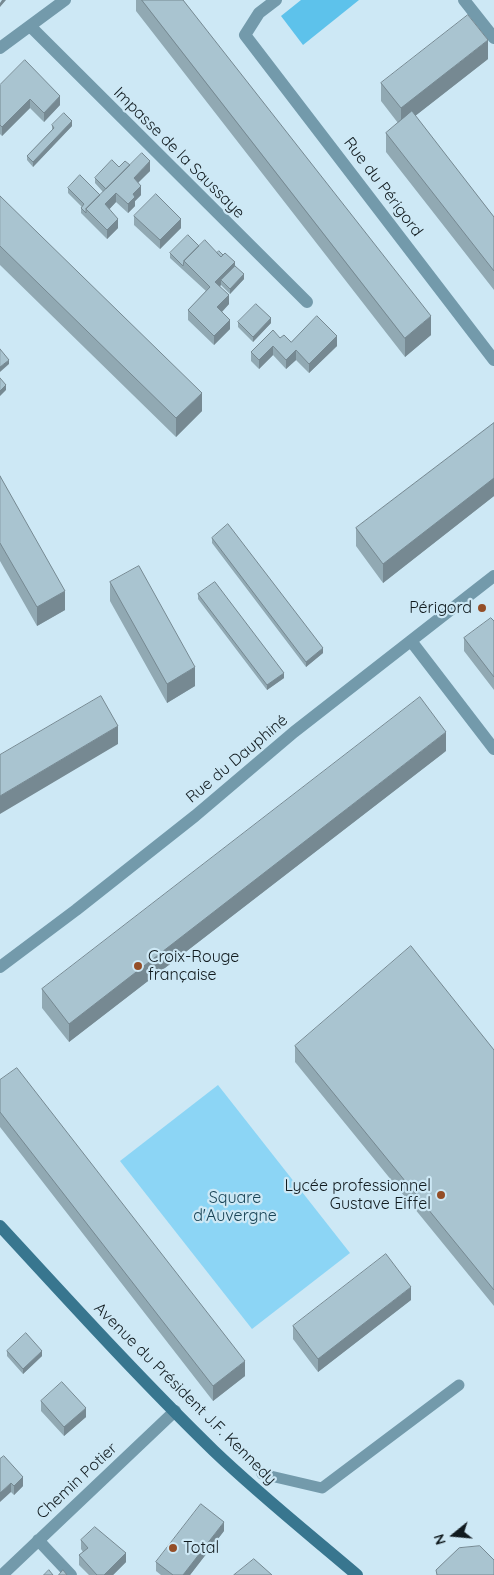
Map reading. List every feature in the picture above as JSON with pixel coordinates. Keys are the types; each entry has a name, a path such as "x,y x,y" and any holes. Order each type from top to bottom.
{"street":[{"path":"0,48 64,0"},
{"name":"Rue du Périgord","path":"276,0 260,13 245,34 494,360"},
{"path":"464,0 494,38"},
{"name":"Impasse de la Saussaye","path":"30,26 307,302"},
{"name":"Rue du Dauphiné","path":"0,967 195,816 294,732 494,576"},
{"path":"411,641 494,749"},
{"name":"Avenue du Président J.F. Kennedy","path":"0,1226 136,1373 252,1486 357,1575"},
{"name":"Chemin Potier","path":"2,1575 175,1411"},
{"path":"38,1540 71,1575"}],"lane":[{"path":"262,1474 322,1488 459,1386"}],"green space":[{"name":"Square d'Auvergne","path":"218,1085 350,1253 252,1329 120,1161"}],"shaded area":[{"path":"301,0 359,0 303,45 281,16"}],"building":[{"path":"142,0 183,0 431,316 405,338"},
{"path":"468,15 488,40 401,108 381,83"},
{"path":"25,60 60,96 44,113 30,99 2,127 0,125 0,85"},
{"path":"412,111 494,217 494,271 386,133"},
{"path":"64,113 72,121 33,162 27,156 54,128 52,125"},
{"path":"142,153 150,161 134,178 141,186 133,194 135,197 128,204 116,193 105,204 118,219 107,230 86,209"},
{"path":"112,160 119,167 125,161 130,165 106,189 95,178"},
{"path":"80,175 100,195 86,209 86,213 81,208 84,204 68,188"},
{"path":"156,194 181,219 160,240 134,216"},
{"path":"0,196 202,393 176,418 0,246"},
{"path":"188,235 199,246 184,261 183,266 170,253"},
{"path":"205,240 221,257 225,253 235,262 215,282 229,295 217,307 230,320 214,336 188,310 210,287 184,261"},
{"path":"219,251 223,255 221,257 217,253"},
{"path":"235,266 244,274 230,289 221,280"},
{"path":"256,304 271,318 253,337 238,322"},
{"path":"317,316 337,336 309,364 296,350 286,360 273,346 259,360 251,352 273,330 280,338 284,335 291,342"},
{"path":"0,349 9,360 0,367"},
{"path":"0,378 6,385 0,391"},
{"path":"494,423 494,478 383,564 356,528"},
{"path":"0,476 65,591 37,607 0,543"},
{"path":"228,524 323,648 306,662 212,538"},
{"path":"139,566 195,667 167,684 110,582"},
{"path":"215,582 284,673 267,685 198,594"},
{"path":"491,618 494,621 494,677 464,638"},
{"path":"101,696 118,726 0,796 0,755"},
{"path":"420,697 446,732 69,1024 42,989"},
{"name":"Lycée professionnel Gustave Eiffel","path":"411,946 494,1050 494,1290 295,1046"},
{"path":"17,1068 245,1361 213,1386 0,1112 0,1080"},
{"path":"386,1254 411,1287 318,1359 293,1326"},
{"path":"26,1333 42,1351 23,1369 7,1351"},
{"path":"62,1382 86,1408 64,1427 41,1401"},
{"path":"4,1456 23,1477 14,1486 11,1483 0,1493 0,1459"},
{"path":"201,1504 224,1522 183,1575 173,1575 156,1562"},
{"path":"95,1527 126,1553 104,1575 97,1575 79,1555 88,1548 81,1540"},
{"path":"480,1546 494,1560 494,1575 437,1575 436,1570 459,1548"},
{"path":"254,1559 272,1575 234,1575"},
{"path":"49,1570 53,1575 44,1575"},
{"path":"63,1570 67,1575 59,1575"}],"place":[{"name":"Périgord","path":"482,608"},
{"name":"Croix-Rouge française","path":"138,966"},
{"name":"Lycée professionnel Gustave Eiffel","path":"441,1195"},
{"name":"Total","path":"173,1548"}]}
